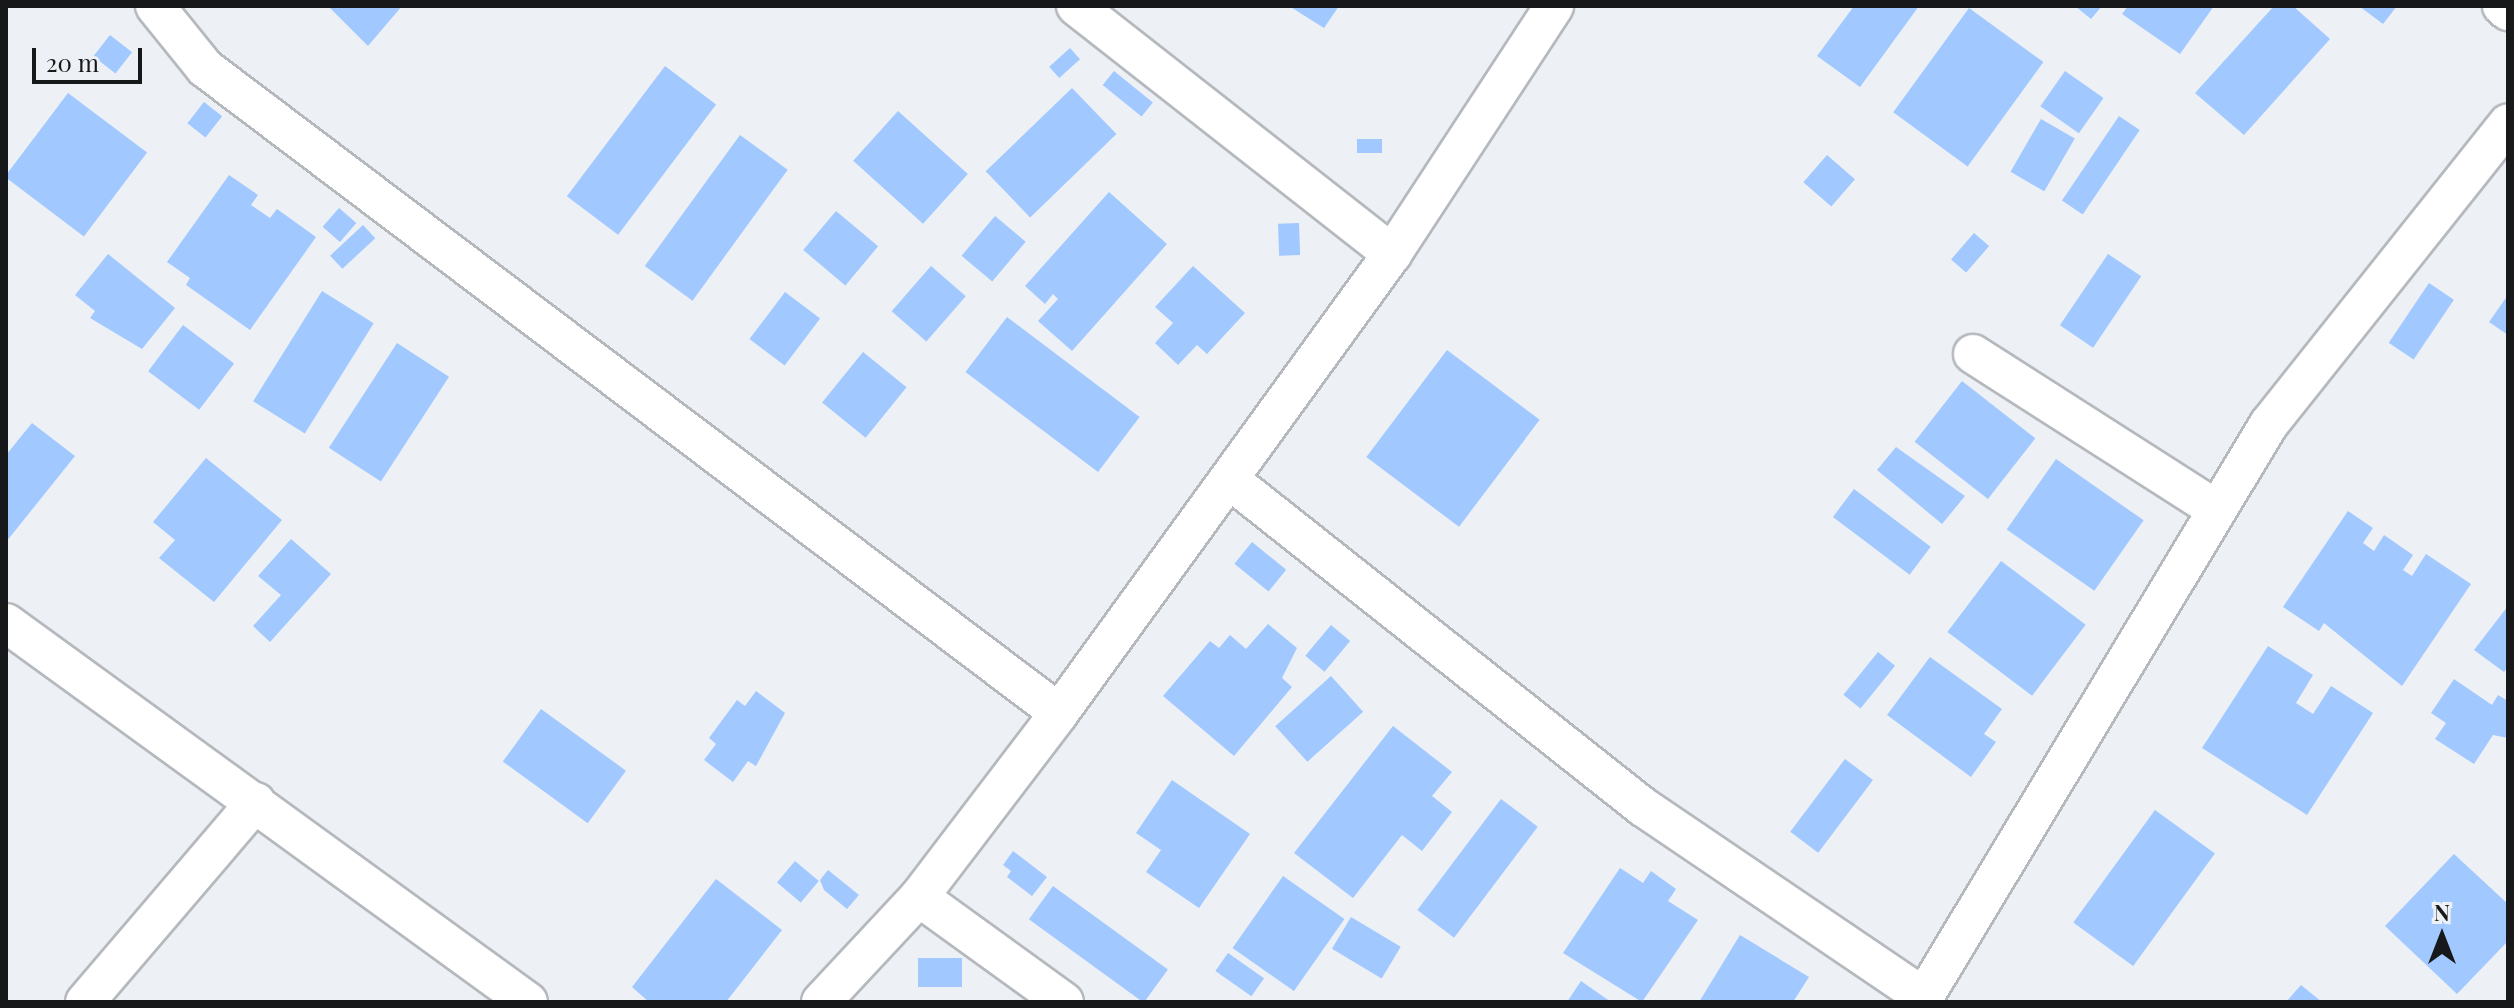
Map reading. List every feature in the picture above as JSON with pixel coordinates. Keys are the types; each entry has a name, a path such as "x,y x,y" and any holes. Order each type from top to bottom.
{"street":[{"path":"155,6 205,68 1059,713"},
{"path":"1076,6 1392,254"},
{"path":"821,1002 919,897 1059,713 1392,254 1554,6"},
{"path":"2502,6 2508,11"},
{"path":"1230,480 1643,807 1922,999 2215,509 2326,349 2508,124"},
{"path":"1973,354 2215,509"},
{"path":"6,623 528,1002"},
{"path":"85,1002 256,802"},
{"path":"919,897 1064,1002"}],"building":[{"path":"328,6 402,6 368,46"},
{"path":"1289,6 1339,6 1324,28"},
{"path":"1854,6 1919,6 1860,87 1817,56"},
{"path":"2075,6 2102,6 2091,19"},
{"path":"2128,6 2214,6 2180,54 2122,14"},
{"path":"2274,6 2293,6 2330,39 2244,135 2195,93"},
{"path":"2359,6 2397,6 2383,24"},
{"path":"1969,8 2043,62 1968,166 1893,112"},
{"path":"110,35 132,52 115,74 93,56"},
{"path":"1070,48 1080,59 1059,78 1049,67"},
{"path":"665,66 716,105 618,235 567,196"},
{"path":"1114,71 1153,102 1142,116 1103,85"},
{"path":"2065,71 2104,98 2079,133 2040,106"},
{"path":"1072,88 1116,134 1030,217 986,171"},
{"path":"68,93 147,153 84,236 6,178"},
{"path":"204,102 222,116 206,137 187,123"},
{"path":"898,111 968,174 923,224 853,161"},
{"path":"2119,116 2140,130 2083,215 2062,201"},
{"path":"2041,119 2075,138 2044,191 2010,172"},
{"path":"740,135 788,170 693,301 645,266"},
{"path":"1357,139 1382,139 1382,153 1357,153"},
{"path":"1827,155 1855,179 1831,206 1803,182"},
{"path":"229,175 258,195 251,205 270,218 277,209 316,237 250,330 186,285 190,278 167,262"},
{"path":"1109,192 1167,244 1072,351 1038,321 1058,299 1053,294 1045,304 1025,286"},
{"path":"339,208 356,223 340,242 323,227"},
{"path":"836,211 878,246 845,285 803,250"},
{"path":"995,216 1026,242 992,282 962,256"},
{"path":"1299,223 1300,255 1279,256 1278,224"},
{"path":"363,225 375,238 342,269 330,256"},
{"path":"1974,233 1989,246 1966,273 1951,259"},
{"path":"108,254 175,308 142,349 90,318 95,311 75,295"},
{"path":"2108,254 2141,276 2093,348 2060,325"},
{"path":"931,266 966,296 926,341 892,311"},
{"path":"1193,266 1245,313 1207,354 1197,345 1178,365 1155,343 1173,323 1155,307"},
{"path":"2429,283 2454,300 2414,359 2389,343"},
{"path":"322,291 374,323 305,434 253,401"},
{"path":"785,292 820,318 785,366 749,339"},
{"path":"2508,295 2508,335 2489,322"},
{"path":"1007,317 1140,417 1098,472 965,372"},
{"path":"183,325 234,364 199,410 148,371"},
{"path":"397,343 449,377 381,482 329,448"},
{"path":"1447,350 1540,420 1459,527 1366,457"},
{"path":"863,352 907,387 866,438 822,403"},
{"path":"1962,381 2035,438 1988,499 1915,442"},
{"path":"32,423 75,456 6,542 6,455"},
{"path":"1896,447 1965,496 1942,524 1877,470"},
{"path":"206,458 282,520 214,602 159,558 175,540 153,522"},
{"path":"2056,459 2144,520 2094,591 2007,529"},
{"path":"1854,489 1931,547 1910,575 1833,517"},
{"path":"2348,511 2373,528 2363,543 2374,551 2384,535 2413,555 2403,570 2412,576 2426,554 2471,584 2402,686 2324,623 2319,631 2283,607"},
{"path":"291,539 331,574 270,642 253,626 281,595 258,576"},
{"path":"1252,542 1286,570 1269,591 1234,564"},
{"path":"2001,561 2086,625 2032,696 1947,632"},
{"path":"2508,606 2508,667 2504,672 2474,650"},
{"path":"1268,624 1297,648 1282,678 1292,687 1234,756 1163,696 1210,641 1219,648 1230,635 1246,649"},
{"path":"1331,625 1350,641 1324,672 1305,656"},
{"path":"2268,646 2313,675 2296,703 2313,714 2331,686 2373,713 2307,815 2202,748"},
{"path":"1878,652 1895,666 1860,709 1843,695"},
{"path":"1930,657 2002,709 1984,734 1996,742 1971,777 1887,715"},
{"path":"1331,676 1363,712 1307,762 1275,726"},
{"path":"2454,679 2492,705 2498,695 2508,701 2508,738 2493,735 2474,764 2435,739 2446,723 2431,713"},
{"path":"756,691 785,713 756,766 748,761 733,782 704,760 716,744 709,738 737,700 745,706"},
{"path":"541,709 626,771 588,823 503,762"},
{"path":"1393,726 1452,772 1432,796 1452,812 1422,851 1402,835 1353,898 1294,853"},
{"path":"1845,759 1873,780 1818,853 1790,832"},
{"path":"1172,780 1250,834 1199,908 1146,872 1161,850 1136,833"},
{"path":"1501,799 1538,827 1454,938 1417,910"},
{"path":"2155,810 2215,853 2133,966 2073,922"},
{"path":"1013,851 1047,877 1032,896 1007,877 1011,871 1003,865"},
{"path":"2454,854 2508,904 2508,941 2457,994 2385,926"},
{"path":"795,861 819,881 801,902 777,882"},
{"path":"1620,868 1643,883 1651,871 1676,889 1668,901 1698,920 1642,1002 1563,953"},
{"path":"828,870 859,895 847,909 824,890 820,880"},
{"path":"1283,876 1344,919 1294,991 1233,948"},
{"path":"716,879 782,930 726,1002 649,1002 632,987"},
{"path":"1053,886 1168,969 1143,1002 1029,919"},
{"path":"1351,917 1401,947 1382,979 1332,949"},
{"path":"1740,935 1809,977 1793,1002 1699,1002"},
{"path":"1228,953 1264,978 1251,996 1215,971"},
{"path":"918,958 962,958 962,987 918,987"},
{"path":"1581,981 1611,1002 1567,1002"},
{"path":"2301,985 2322,1002 2286,1002"}]}
